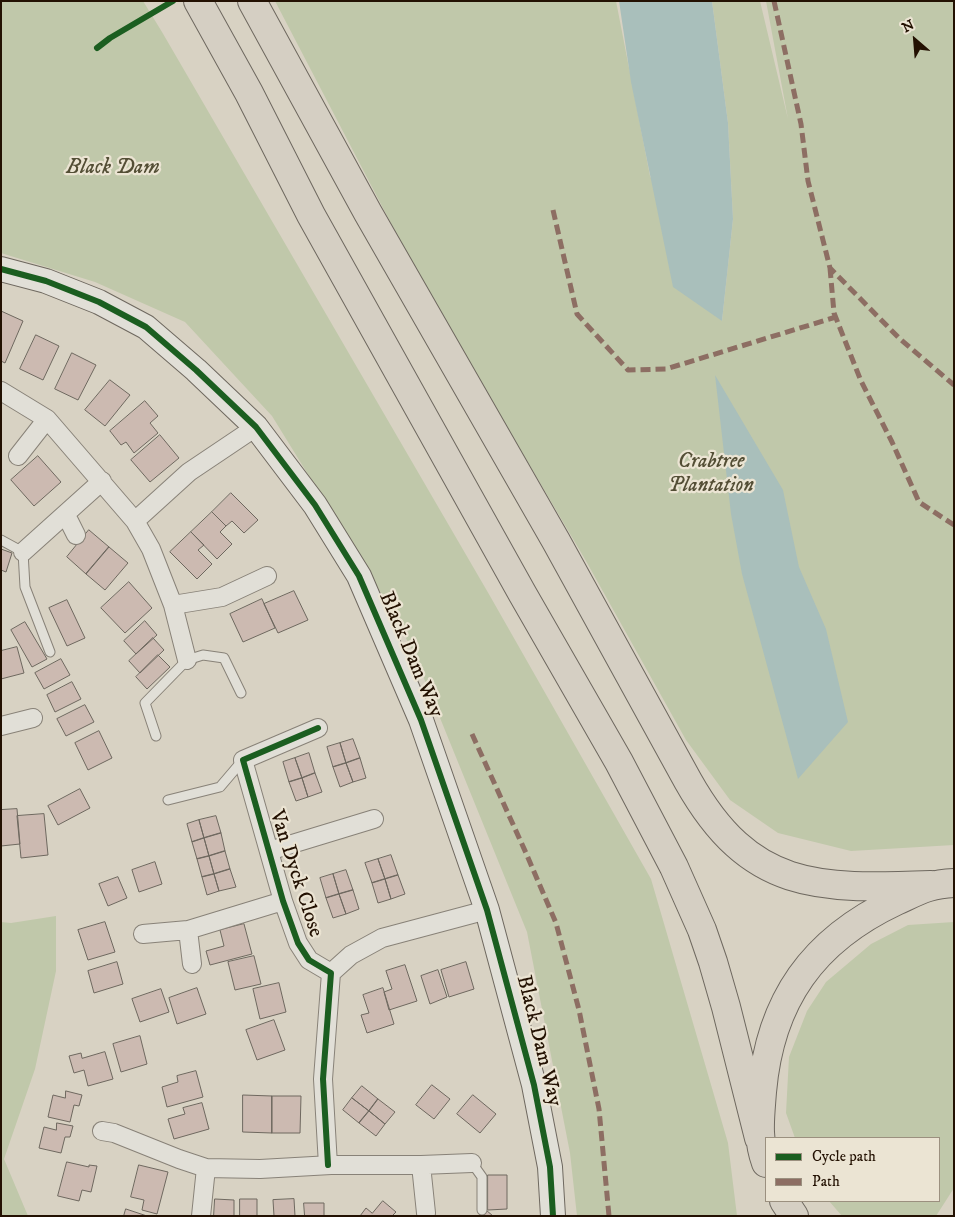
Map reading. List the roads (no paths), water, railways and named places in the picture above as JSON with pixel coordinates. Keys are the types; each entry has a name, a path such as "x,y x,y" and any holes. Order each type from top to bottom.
{"highway":[{"path":"198,1 311,215 522,593 619,762 671,860 692,905 713,962 729,1015 765,1159"},
{"path":"252,1 368,213 556,541 688,782 715,824 743,851 778,872 795,878 844,886 943,884"},
{"path":"759,1138 763,1077 771,1036 790,993 803,974 835,938 852,926 886,906 943,884"},
{"path":"774,1202 776,1216"},
{"path":"785,1202 794,1216"}],"street":[{"name":"Black Dam Way","path":"1,269 46,281 99,302 146,327 196,370 256,427 315,505 359,576 421,720 487,910 534,1085 550,1167 553,1216"},
{"path":"1,391 47,419 135,521 152,549 173,605 187,660"},
{"path":"18,456 47,419"},
{"path":"135,521 190,472 256,427"},
{"path":"23,552 102,481"},
{"path":"66,515 76,535"},
{"path":"173,605 222,597 267,576"},
{"path":"1,726 33,718"},
{"path":"243,760 318,728"},
{"name":"Van Dyck Close","path":"243,760 283,901 298,943 309,960 331,973"},
{"name":"Van Dyck Close","path":"269,851 374,819"},
{"name":"Van Dyck Close","path":"143,934 188,930 283,901"},
{"path":"328,1165 323,1079 331,973 351,955 382,938 487,910"},
{"path":"188,930 192,964"},
{"path":"110,1127 179,1159 206,1168 260,1169 328,1165 472,1163"},
{"path":"421,1165 426,1213"},
{"path":"201,1216 206,1168"}],"lane":[{"path":"1,540 23,552 24,587 50,652"},
{"path":"156,736 145,704 187,660 203,654 224,658 240,694"},
{"path":"168,800 220,787 243,760"},
{"path":"472,1163 482,1177 482,1210"}],"water":[{"path":"619,1 712,1 728,123 733,219 722,321 673,287 631,82"},
{"path":"715,375 783,490 799,567 826,629 848,722 798,779 742,574 731,514"}],"park label":[{"name":"Black Dam","path":"113,169"},
{"name":"Crabtree Plantation","path":"711,475"}]}
